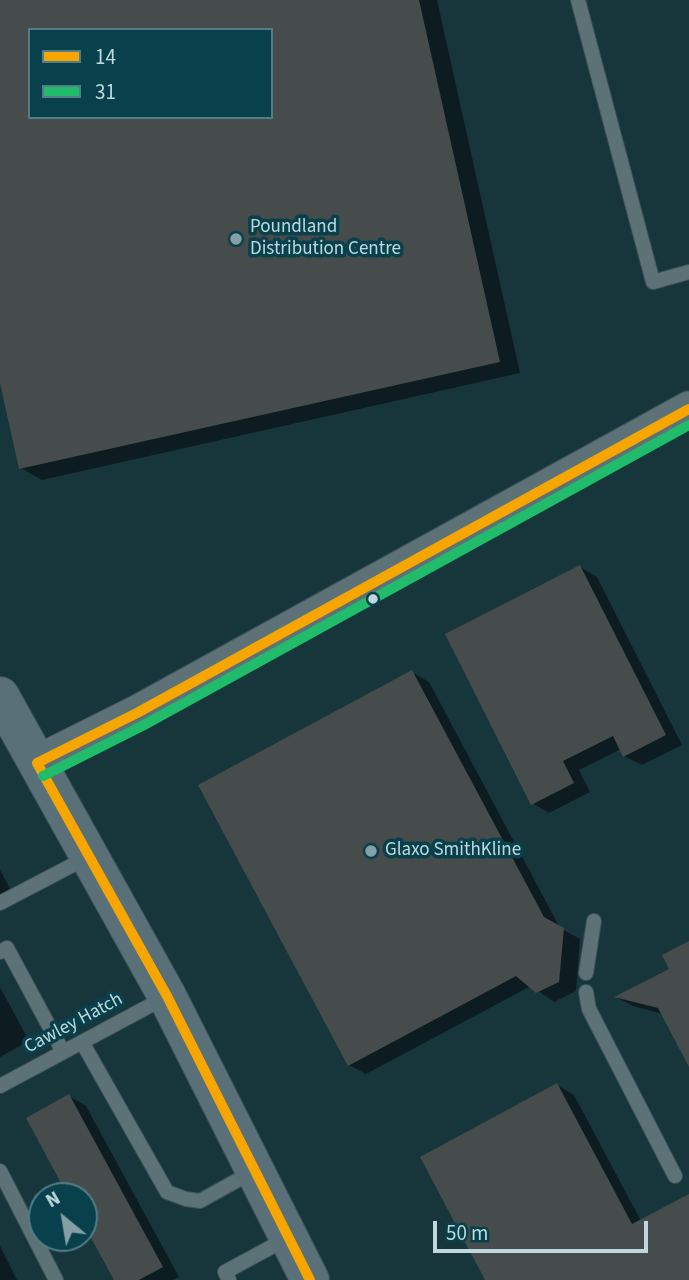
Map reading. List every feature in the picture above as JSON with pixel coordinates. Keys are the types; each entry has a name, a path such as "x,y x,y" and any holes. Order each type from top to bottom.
{"main road":[{"path":"0,696 167,996 310,1280"}],"street":[{"path":"37,763 137,713 689,409"}],"lane":[{"path":"578,0 653,282 689,272"},
{"path":"0,903 89,856"},
{"path":"586,973 594,921"},
{"path":"0,953 8,948 63,1052"},
{"path":"586,992 589,1009 675,1176"},
{"name":"Cawley Hatch","path":"0,1086 167,996"},
{"path":"82,1042 167,1192 186,1199 200,1200 254,1171"},
{"path":"0,1171 56,1280"},
{"path":"229,1280 225,1272 288,1238"}],"building":[{"name":"Poundland Distribution Centre","path":"0,0 419,0 500,362 19,469 0,383"},
{"path":"580,565 666,735 623,757 613,736 563,761 574,783 531,805 445,634"},
{"name":"Glaxo SmithKline","path":"412,670 544,917 564,928 559,982 536,993 516,976 348,1066 198,785"},
{"path":"689,941 689,1067 658,1008 614,997 669,969 662,955"},
{"path":"557,1083 632,1224 689,1194 689,1280 485,1280 420,1157"},
{"path":"69,1094 163,1267 139,1280 114,1280 98,1251 98,1182 60,1182 26,1118"}],"transit line":[{"name":"14","path":"37,763 137,713 689,409"},
{"name":"31","path":"43,776 144,725 689,425"},
{"name":"14","path":"37,763 167,996 310,1280"}],"place":[{"name":"Poundland Distribution Centre","path":"236,239"},
{"name":"Glaxo SmithKline","path":"371,851"}]}
